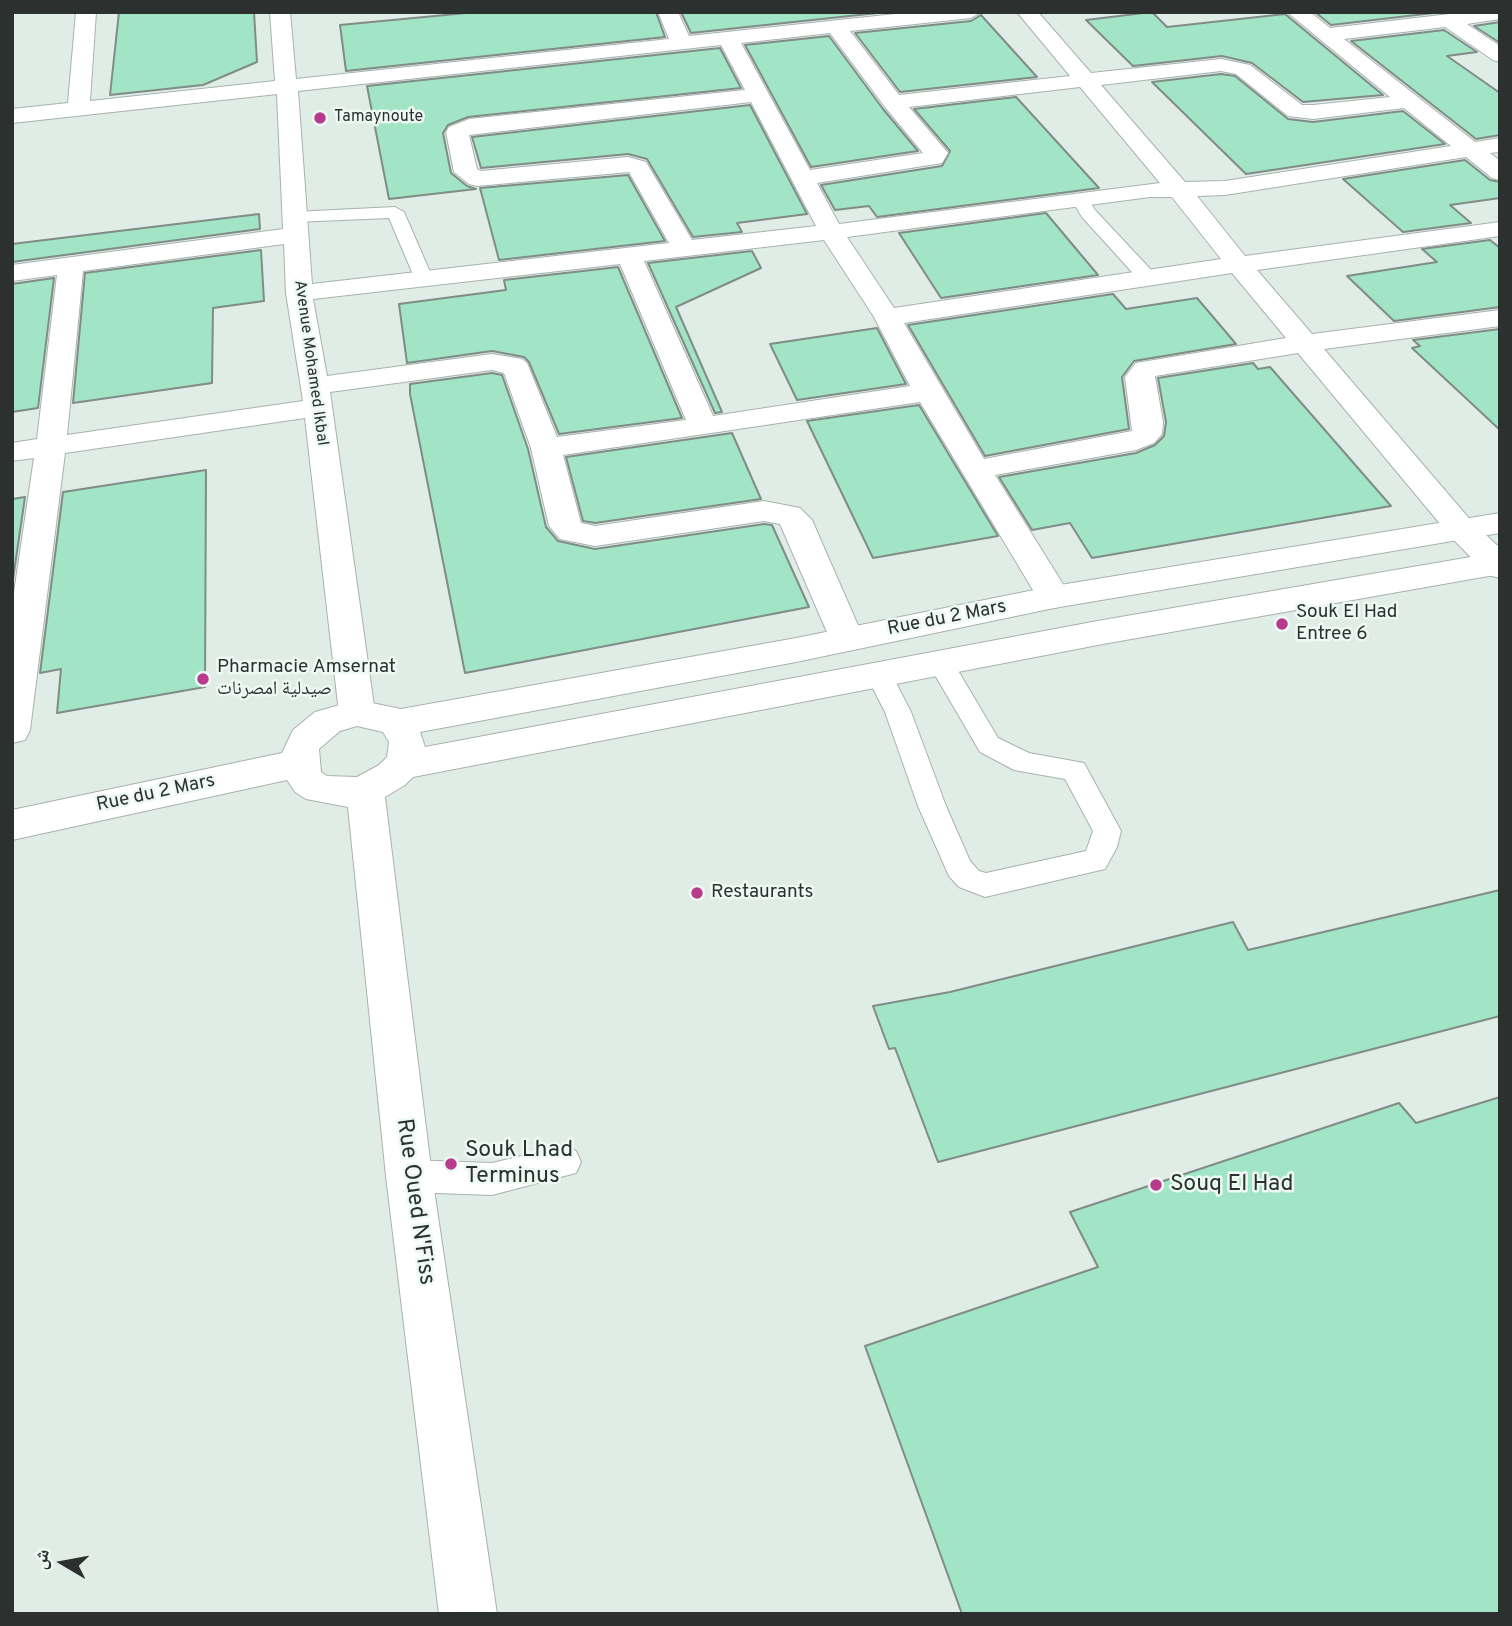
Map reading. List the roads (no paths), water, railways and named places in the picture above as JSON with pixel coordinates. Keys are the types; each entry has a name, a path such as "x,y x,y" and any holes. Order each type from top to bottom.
{"street":[{"path":"78,109 86,12"},
{"name":"Avenue Mohamed Ikbal","path":"280,12 283,64 288,87 299,293 316,397 357,713"},
{"path":"667,12 682,45"},
{"path":"12,116 971,12"},
{"path":"1027,12 1178,188 1238,264 1462,530 1499,565"},
{"path":"1297,12 1500,173"},
{"path":"1325,34 1500,13"},
{"path":"1449,21 1500,56"},
{"path":"801,178 934,158 936,152 893,102 836,27"},
{"path":"729,40 831,232 887,317 929,392 1054,597"},
{"path":"893,102 1230,66 1243,69 1296,111 1312,112 1408,101"},
{"path":"684,248 638,167 628,164 477,179 466,172 457,132 469,126 759,95"},
{"path":"299,293 831,232 1150,190 1225,188 1500,145"},
{"path":"12,273 295,226"},
{"path":"887,317 1147,277 1500,229"},
{"path":"629,255 704,426"},
{"path":"12,730 51,447 71,265"},
{"path":"978,469 1136,441 1143,437 1147,434 1148,422 1139,377 1146,369 1306,343 1500,318"},
{"path":"12,452 51,447 492,362 504,363 517,369 546,449 565,526 580,535 595,536 764,511 789,515 796,520 847,639"},
{"path":"546,449 929,392"},
{"name":"Rue du 2 Mars","path":"397,723 796,650 1054,597 1500,523"},
{"path":"383,778 407,754 407,742 397,723 386,717 357,713 328,721 316,730 300,751 299,762 308,782 319,789 341,793 383,778 878,673 1116,629 1499,565"},
{"name":"Rue du 2 Mars","path":"12,825 299,762"},
{"name":"Rue Oued N'Fiss","path":"383,778 410,1176 468,1614"}],"lane":[{"path":"1081,201 1088,213 1147,277"},
{"path":"295,226 395,212 424,279"},
{"path":"878,673 898,712 932,806 959,868 969,879 985,885 1095,861 1103,847 1107,831 1074,770 1024,763 989,745 941,663"},
{"path":"410,1176 492,1180 564,1163"}],"place":[{"name":"Tamaynoute","path":"320,118"},
{"name":"Souk El Had Entree 6","path":"1282,624"},
{"name":"Pharmacie Amsernat صيدلية امصرنات","path":"203,679"},
{"name":"Restaurants","path":"697,893"},
{"name":"Souk Lhad Terminus","path":"451,1164"},
{"name":"Souq El Had","path":"1156,1185"}]}
